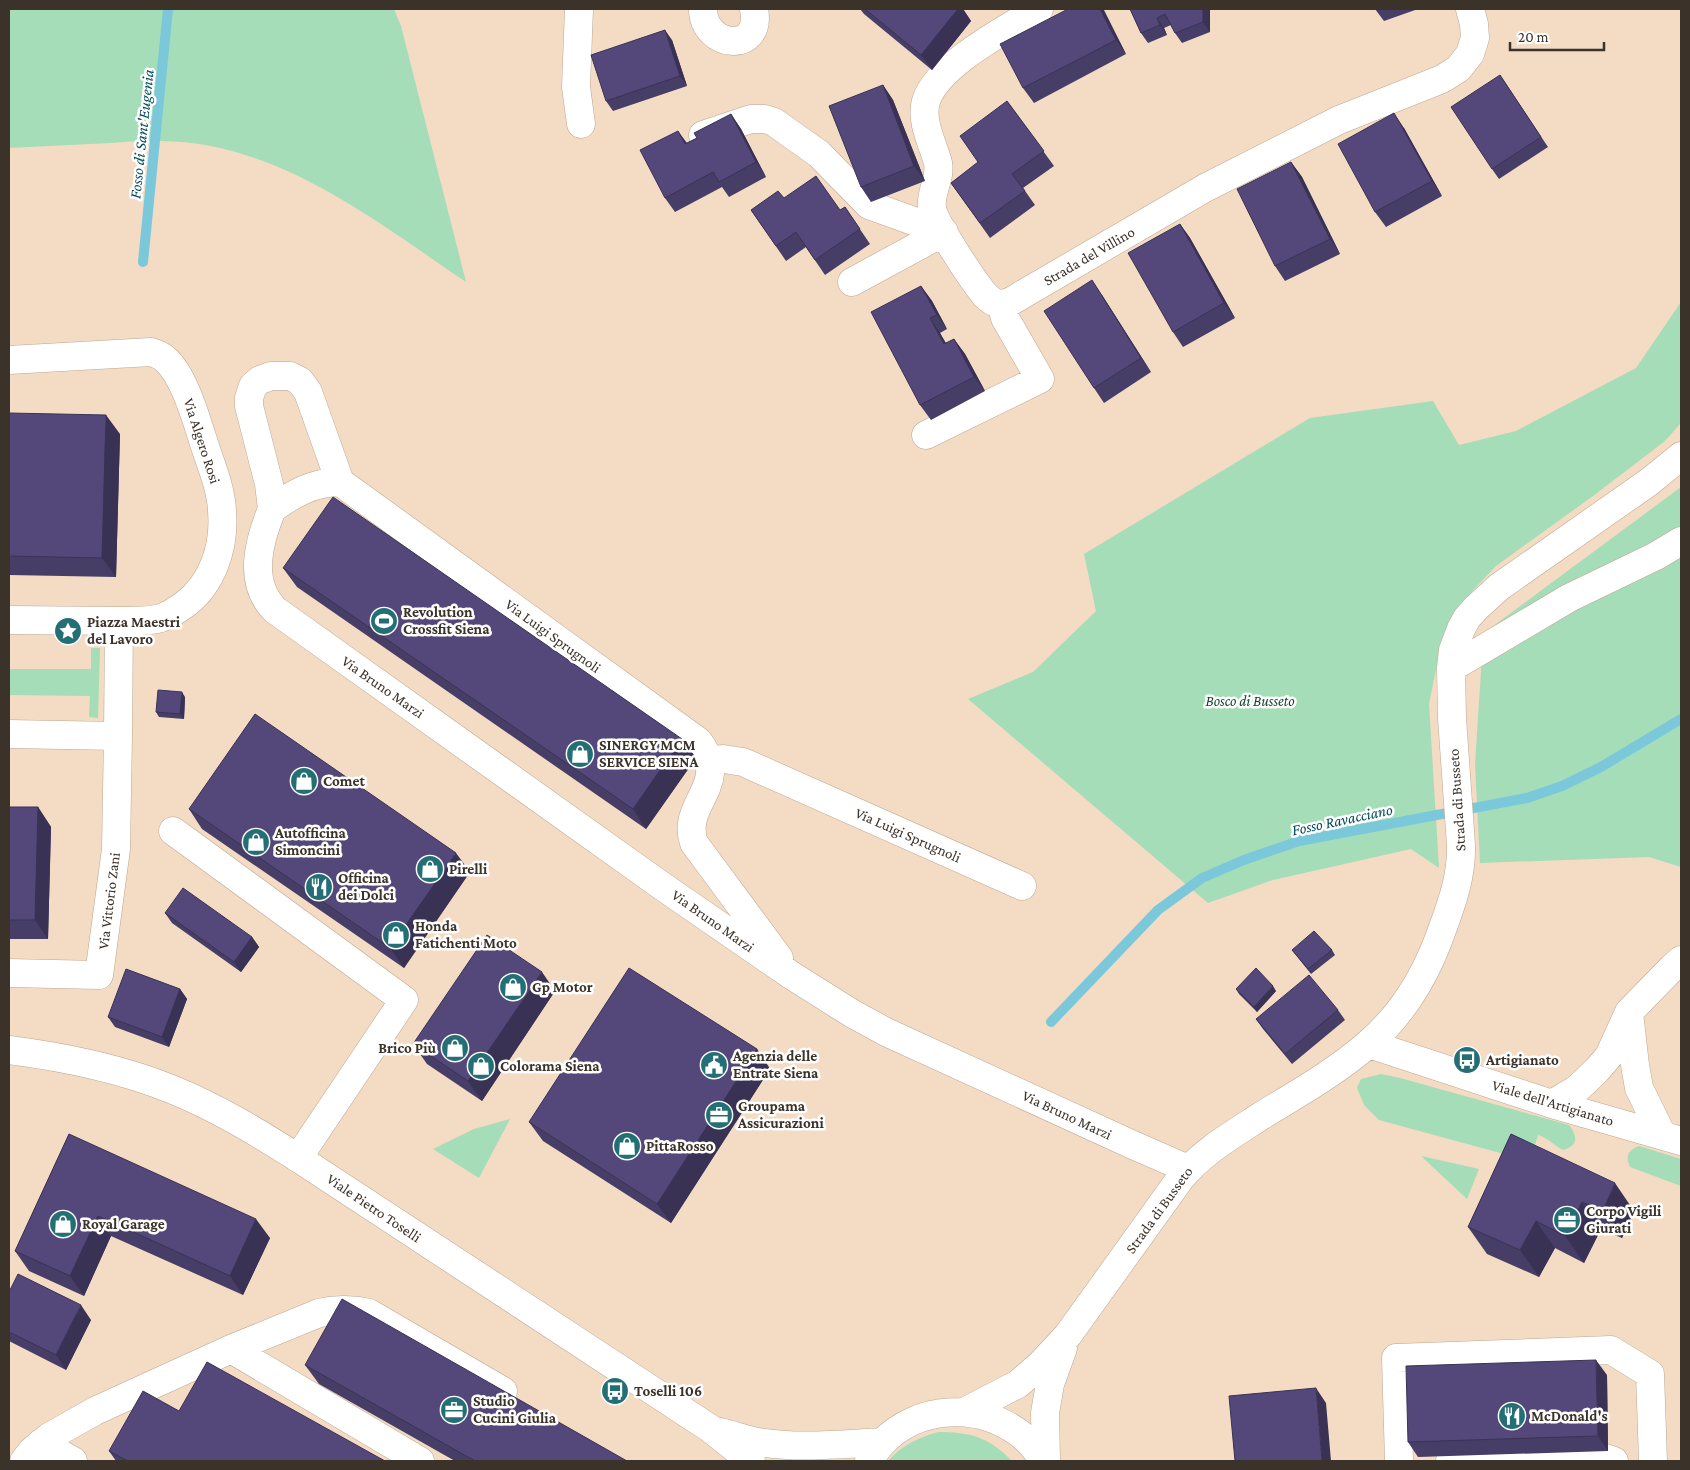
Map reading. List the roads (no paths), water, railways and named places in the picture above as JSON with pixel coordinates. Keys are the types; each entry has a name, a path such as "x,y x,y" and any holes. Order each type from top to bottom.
{"street":[{"path":"579,9 576,87 581,124"},
{"path":"703,9 704,18 710,30 727,41 734,42 746,37 754,29 756,19 754,9"},
{"path":"926,435 1040,379 993,300 944,232 932,212 931,205 939,170 925,121 926,100 934,87 956,62 1039,9"},
{"name":"Strada del Villino","path":"993,300 1009,302 1205,188 1339,120 1442,79 1458,69 1470,54 1474,38 1474,24 1470,9"},
{"path":"703,135 751,119 765,119 774,122 819,154 869,205 944,232"},
{"path":"852,282 944,232"},
{"name":"Via Algero Rosi","path":"9,360 151,352 165,358 171,365 186,393 214,476 222,510 220,543 215,564 210,576 199,592 174,612 162,618 150,620 119,621"},
{"path":"290,376 296,378 304,386 313,404 340,482 330,482 306,488 272,509 269,484 250,406 251,390 256,383 264,378 290,376"},
{"name":"Strada di Busseto","path":"964,1412 1018,1384 1041,1364 1068,1335 1188,1168 1213,1148 1329,1073 1369,1044 1404,1005 1439,939 1455,890 1460,866 1461,845 1456,786 1451,668 1453,650 1461,629 1467,618 1487,596 1649,482 1681,456"},
{"name":"Via Luigi Sprugnoli","path":"340,482 690,734 704,749 710,762 723,759 743,762 1022,886"},
{"name":"Via Bruno Marzi","path":"272,509 261,539 258,565 264,596 267,603 275,610 662,886 792,975 846,1009 886,1032 1132,1145 1188,1168"},
{"path":"1451,668 1569,598 1656,556 1681,541"},
{"path":"9,620 119,621 118,736 9,734"},
{"name":"Via Vittorio Zani","path":"9,973 99,975 116,849 118,736"},
{"path":"710,762 711,776 692,819 691,831 694,843 792,975"},
{"path":"173,831 404,1000 298,1158"},
{"path":"1552,1104 1577,1089 1597,1070 1609,1056 1629,1012 1681,960"},
{"path":"1629,1012 1639,1088 1671,1138"},
{"name":"Viale dell'Artigianato","path":"1369,1044 1552,1104 1671,1138"},
{"name":"Viale Pietro Toselli","path":"9,1050 107,1068 170,1089 239,1122 298,1158 711,1429 751,1461"},
{"path":"33,1452 71,1423 95,1411 231,1349 319,1313 342,1310 369,1313 527,1406"},
{"name":"Strada di Busseto","path":"1045,1461 1044,1419 1047,1398 1050,1384 1068,1335"},
{"path":"231,1349 420,1461"},
{"path":"1400,1461 1396,1358 1611,1350 1645,1371"},
{"path":"1412,1461 1410,1375 1645,1371"},
{"path":"1645,1371 1653,1461"},
{"name":"Viale Pietro Toselli","path":"711,1429 757,1442 773,1444 822,1444 876,1452 905,1425 926,1415 964,1412 989,1417 1006,1425 1028,1441 1045,1461"},
{"path":"33,1452 73,1461"},
{"path":"1450,1461 1599,1456 1614,1461"}],"waterway":[{"name":"Fosso di Sant'Eugenia","path":"143,262 168,9"},
{"name":"Fosso Ravacciano","path":"1051,1022 1158,910 1202,878 1244,860 1299,841 1527,798 1562,786 1601,767 1681,719"}],"place":[{"name":"Revolution Crossfit Siena","path":"384,621"},
{"name":"Piazza Maestri del Lavoro","path":"68,631"},
{"name":"SINERGY MCM SERVICE SIENA","path":"580,754"},
{"name":"Comet","path":"304,781"},
{"name":"Autofficina Simoncini","path":"256,842"},
{"name":"Pirelli","path":"430,869"},
{"name":"Officina dei Dolci","path":"319,887"},
{"name":"Honda Fatichenti Moto","path":"396,935"},
{"name":"Gp Motor","path":"513,987"},
{"name":"Brico Più","path":"455,1048"},
{"name":"Artigianato","path":"1467,1060"},
{"name":"Agenzia delle Entrate Siena","path":"714,1065"},
{"name":"Colorama Siena","path":"481,1066"},
{"name":"Groupama Assicurazioni","path":"719,1115"},
{"name":"PittaRosso","path":"627,1146"},
{"name":"Corpo Vigili Giurati","path":"1567,1220"},
{"name":"Royal Garage","path":"63,1224"},
{"name":"Toselli 106","path":"615,1391"},
{"name":"Studio Cucini Giulia","path":"454,1410"},
{"name":"McDonald's","path":"1512,1416"}],"park label":[{"name":"Bosco di Busseto","path":"1250,701"}]}
